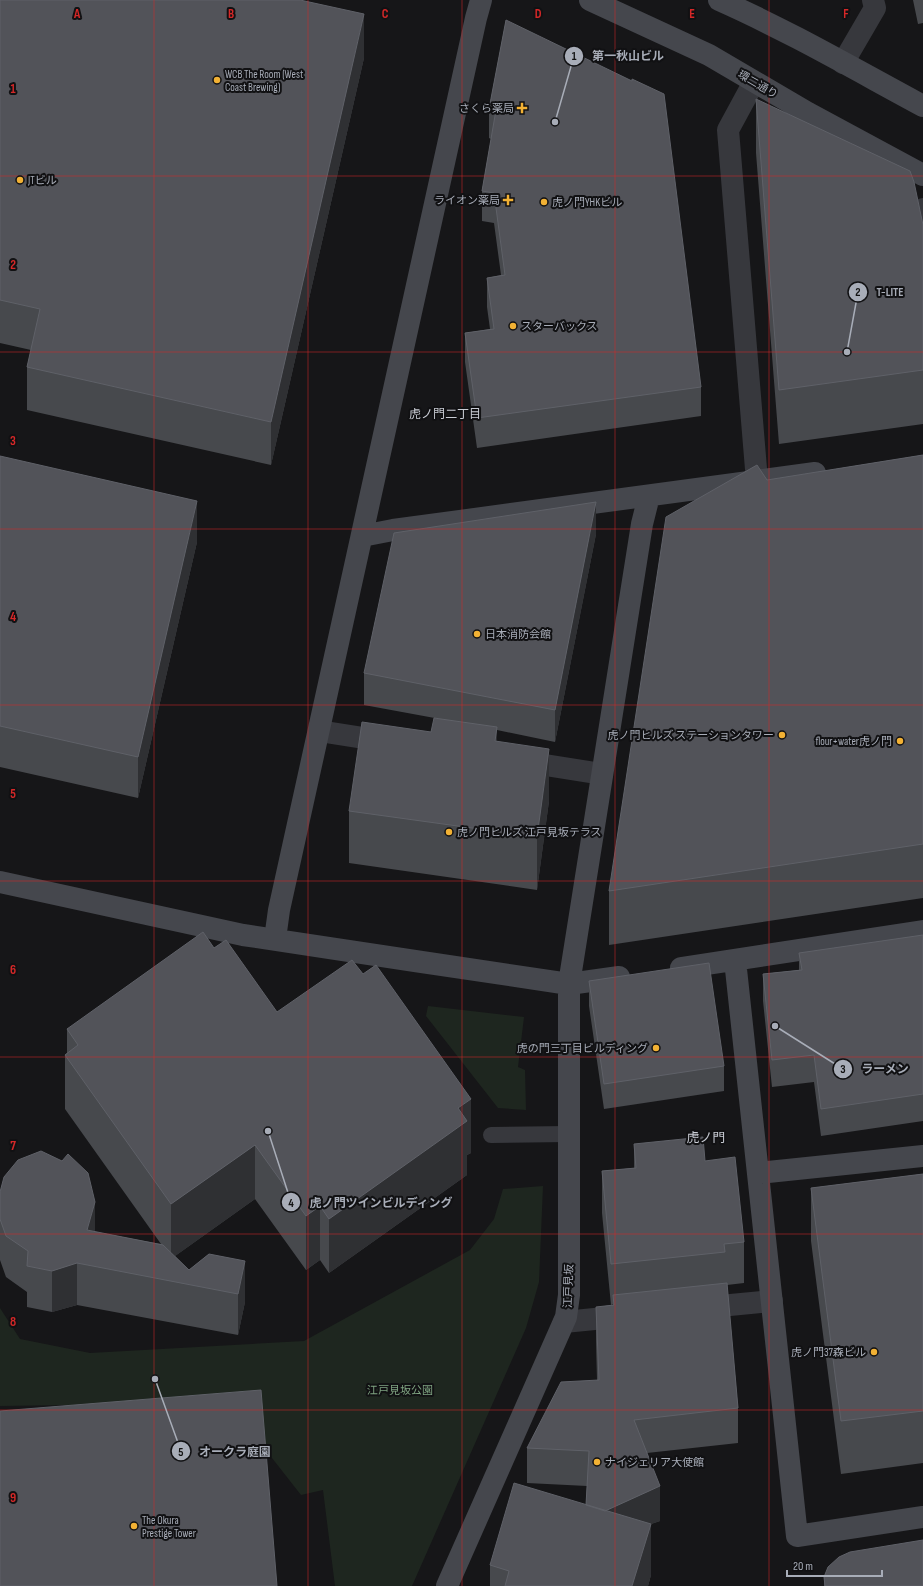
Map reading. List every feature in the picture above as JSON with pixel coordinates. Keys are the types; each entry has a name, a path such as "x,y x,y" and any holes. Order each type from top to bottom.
{"street":[{"path":"275,939 279,910 481,0"},
{"name":"環二通り","path":"590,0 709,55 808,113 923,176"},
{"path":"719,0 740,9 923,106"},
{"path":"843,63 875,8 873,0"},
{"path":"754,82 728,130 757,481"},
{"path":"923,209 921,217 923,228"},
{"path":"362,536 401,529 831,471"},
{"name":"江戸見坂","path":"447,1586 566,1317 569,1295 569,984 641,531 649,496"},
{"path":"319,731 410,745"},
{"path":"503,759 602,774"},
{"path":"0,882 243,935 569,984 642,973"},
{"path":"665,970 923,931"},
{"path":"735,960 797,1536 923,1517"},
{"path":"758,1173 923,1156"},
{"path":"676,1310 772,1301"},
{"path":"564,1322 644,1314"}],"lane":[{"path":"491,1135 568,1134"}],"green space":[{"path":"428,1006 524,1017 518,1067 525,1070 526,1110 498,1108 426,1016"},
{"name":"江戸見坂公園","path":"543,1186 539,1282 526,1328 412,1586 335,1586 323,1490 301,1495 261,1444 72,1460 69,1405 0,1406 0,1308 20,1339 90,1353 304,1341 470,1250 494,1219 503,1189"}],"building":[{"path":"0,0 300,0 364,14 271,422 27,367 40,309 0,300"},
{"path":"506,20 632,81 632,79 664,94 701,387 477,418 465,333 494,329 487,278 505,275 494,193 482,191 496,110 489,109"},
{"path":"756,99 910,171 914,182 923,225 923,370 779,390"},
{"name":"虎ノ門ヒルズ ステーションタワー","path":"923,455 923,844 609,891 666,517 757,465 767,480"},
{"path":"0,456 197,501 138,757 0,726"},
{"name":"日本消防会館","path":"596,502 555,710 364,673 394,533"},
{"path":"434,718 497,727 495,741 549,749 537,837 349,811 362,722 431,732"},
{"path":"203,932 214,948 226,940 277,1012 352,960 363,974 376,965 471,1099 458,1108 467,1121 329,1219 320,1206 306,1216 255,1145 171,1204 65,1055 78,1045 67,1029"},
{"path":"923,935 923,1094 821,1109 814,1055 772,1060 763,974 802,970 799,953"},
{"name":"虎の門三丁目ビルディング","path":"709,963 724,1066 604,1084 589,981"},
{"path":"703,1137 705,1161 735,1157 744,1242 724,1244 725,1252 611,1264 602,1171 636,1168 634,1144"},
{"path":"41,1151 62,1161 68,1154 88,1173 95,1202 87,1230 163,1245 189,1270 209,1254 245,1261 238,1294 77,1263 52,1271 27,1266 28,1251 6,1236 0,1219 0,1192 4,1177 18,1160"},
{"name":"虎ノ門37森ビル","path":"923,1174 923,1411 841,1421 811,1188"},
{"path":"727,1283 738,1408 634,1420 660,1486 605,1511 586,1505 589,1451 527,1448 561,1382 599,1380 596,1307 614,1305 613,1295"},
{"name":"The Okura Prestige Tower","path":"261,1390 277,1586 0,1586 0,1411"},
{"path":"514,1483 651,1524 632,1586 505,1586 509,1571 490,1565"},
{"path":"923,1540 923,1586 825,1586 824,1577 828,1567 839,1557 850,1552"}],"place":[{"name":"WCB The Room (West Coast Brewing)","path":"217,80"},
{"name":"さくら薬局","path":"522,108"},
{"name":"第一秋山ビル","path":"555,122"},
{"name":"JTビル","path":"20,180"},
{"name":"ライオン薬局","path":"508,200"},
{"name":"虎ノ門YHKビル","path":"544,202"},
{"name":"スターバックス","path":"513,326"},
{"name":"T-LITE","path":"847,352"},
{"name":"日本消防会館","path":"477,634"},
{"name":"虎ノ門ヒルズ ステーションタワー","path":"782,735"},
{"name":"flour+water虎ノ門","path":"900,741"},
{"name":"虎ノ門ヒルズ 江戸見坂テラス","path":"449,832"},
{"name":"ラーメン","path":"775,1026"},
{"name":"虎の門三丁目ビルディング","path":"656,1048"},
{"name":"虎ノ門ツインビルディング","path":"268,1131"},
{"name":"虎ノ門37森ビル","path":"874,1352"},
{"name":"オークラ庭園","path":"155,1379"},
{"name":"ナイジェリア大使館","path":"597,1462"},
{"name":"The Okura Prestige Tower","path":"134,1526"}],"district":[{"name":"虎ノ門二丁目","path":"445,414"},
{"name":"虎ノ門","path":"706,1137"}]}
